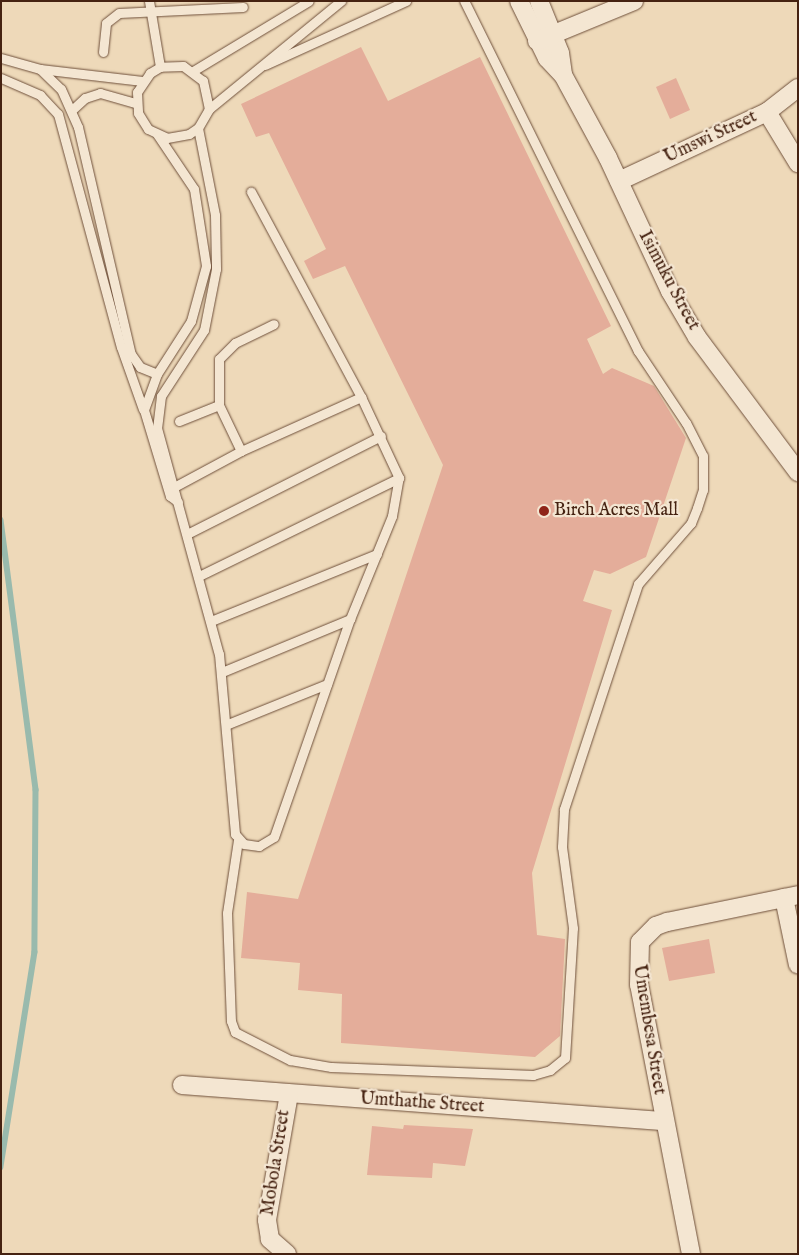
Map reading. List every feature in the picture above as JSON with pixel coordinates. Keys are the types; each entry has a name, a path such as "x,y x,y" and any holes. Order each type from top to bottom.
{"street":[{"name":"Isimuku Street","path":"519,1 545,37 619,182 670,291 697,337 798,472"},
{"name":"Isimuku Street","path":"539,1 545,37"},
{"path":"545,37 634,1"},
{"name":"Umswi Street","path":"619,182 766,112 798,88"},
{"path":"766,112 798,163"},
{"path":"791,896 798,966"},
{"name":"Umembesa Street","path":"690,1254 662,1121 637,971 640,942 656,926 667,922 791,896"},
{"name":"Umthathe Street","path":"182,1085 662,1121"},
{"name":"Mobola Street","path":"287,1254 270,1239 267,1220 289,1094"}],"lane":[{"path":"149,1 149,12 160,67"},
{"path":"193,71 309,1"},
{"path":"156,134 178,138 198,128 209,108 341,1"},
{"path":"254,70 406,1"},
{"path":"198,128 215,215 216,270 204,330 170,380 157,412 178,502 189,532 222,672 238,840 226,913 230,1021 235,1032 290,1060 331,1067 533,1075 550,1070 565,1058 573,928 562,847 564,809 638,584 691,523 703,490 703,456 686,423 638,351 464,1"},
{"path":"103,52 106,23 112,16 243,7"},
{"path":"1,58 40,68 142,81"},
{"path":"144,410 156,374 191,321 206,266 194,189 156,134 142,122 136,103 142,81 160,67 183,66 193,71 209,94 209,108"},
{"path":"40,68 61,89 73,109 131,354 140,367 156,374"},
{"path":"1,78 51,104 63,126 121,347 144,410 170,496 178,502"},
{"path":"73,109 85,98 100,93 136,103"},
{"path":"238,840 259,846 274,837 350,619 377,554 396,501 398,478 381,436 361,397 250,192"},
{"path":"241,451 219,406 219,359 236,343 274,324"},
{"path":"174,487 241,451 361,397"},
{"path":"179,421 219,406"},
{"path":"189,532 381,436"},
{"path":"199,576 398,478"},
{"path":"211,622 377,554"},
{"path":"222,672 350,619"},
{"path":"228,724 327,684"}],"building":[{"name":"Birch Acres Mall","path":"361,47 388,101 480,57 611,326 587,339 603,374 612,368 654,386 686,438 646,557 610,574 594,570 583,601 612,610 532,873 537,935 565,939 560,1036 535,1057 341,1043 342,994 298,990 300,963 241,958 247,892 298,899 443,465 345,266 313,279 304,261 326,249 269,133 256,137 241,104"},
{"path":"676,78 690,110 670,119 656,87"},
{"path":"709,939 715,973 669,981 662,948"},
{"path":"404,1125 473,1129 465,1166 433,1163 432,1178 367,1175 372,1126 403,1129"}],"waterway":[{"path":"1,520 36,790 35,952 1,1167"}],"place":[{"name":"Birch Acres Mall","path":"544,511"}]}
